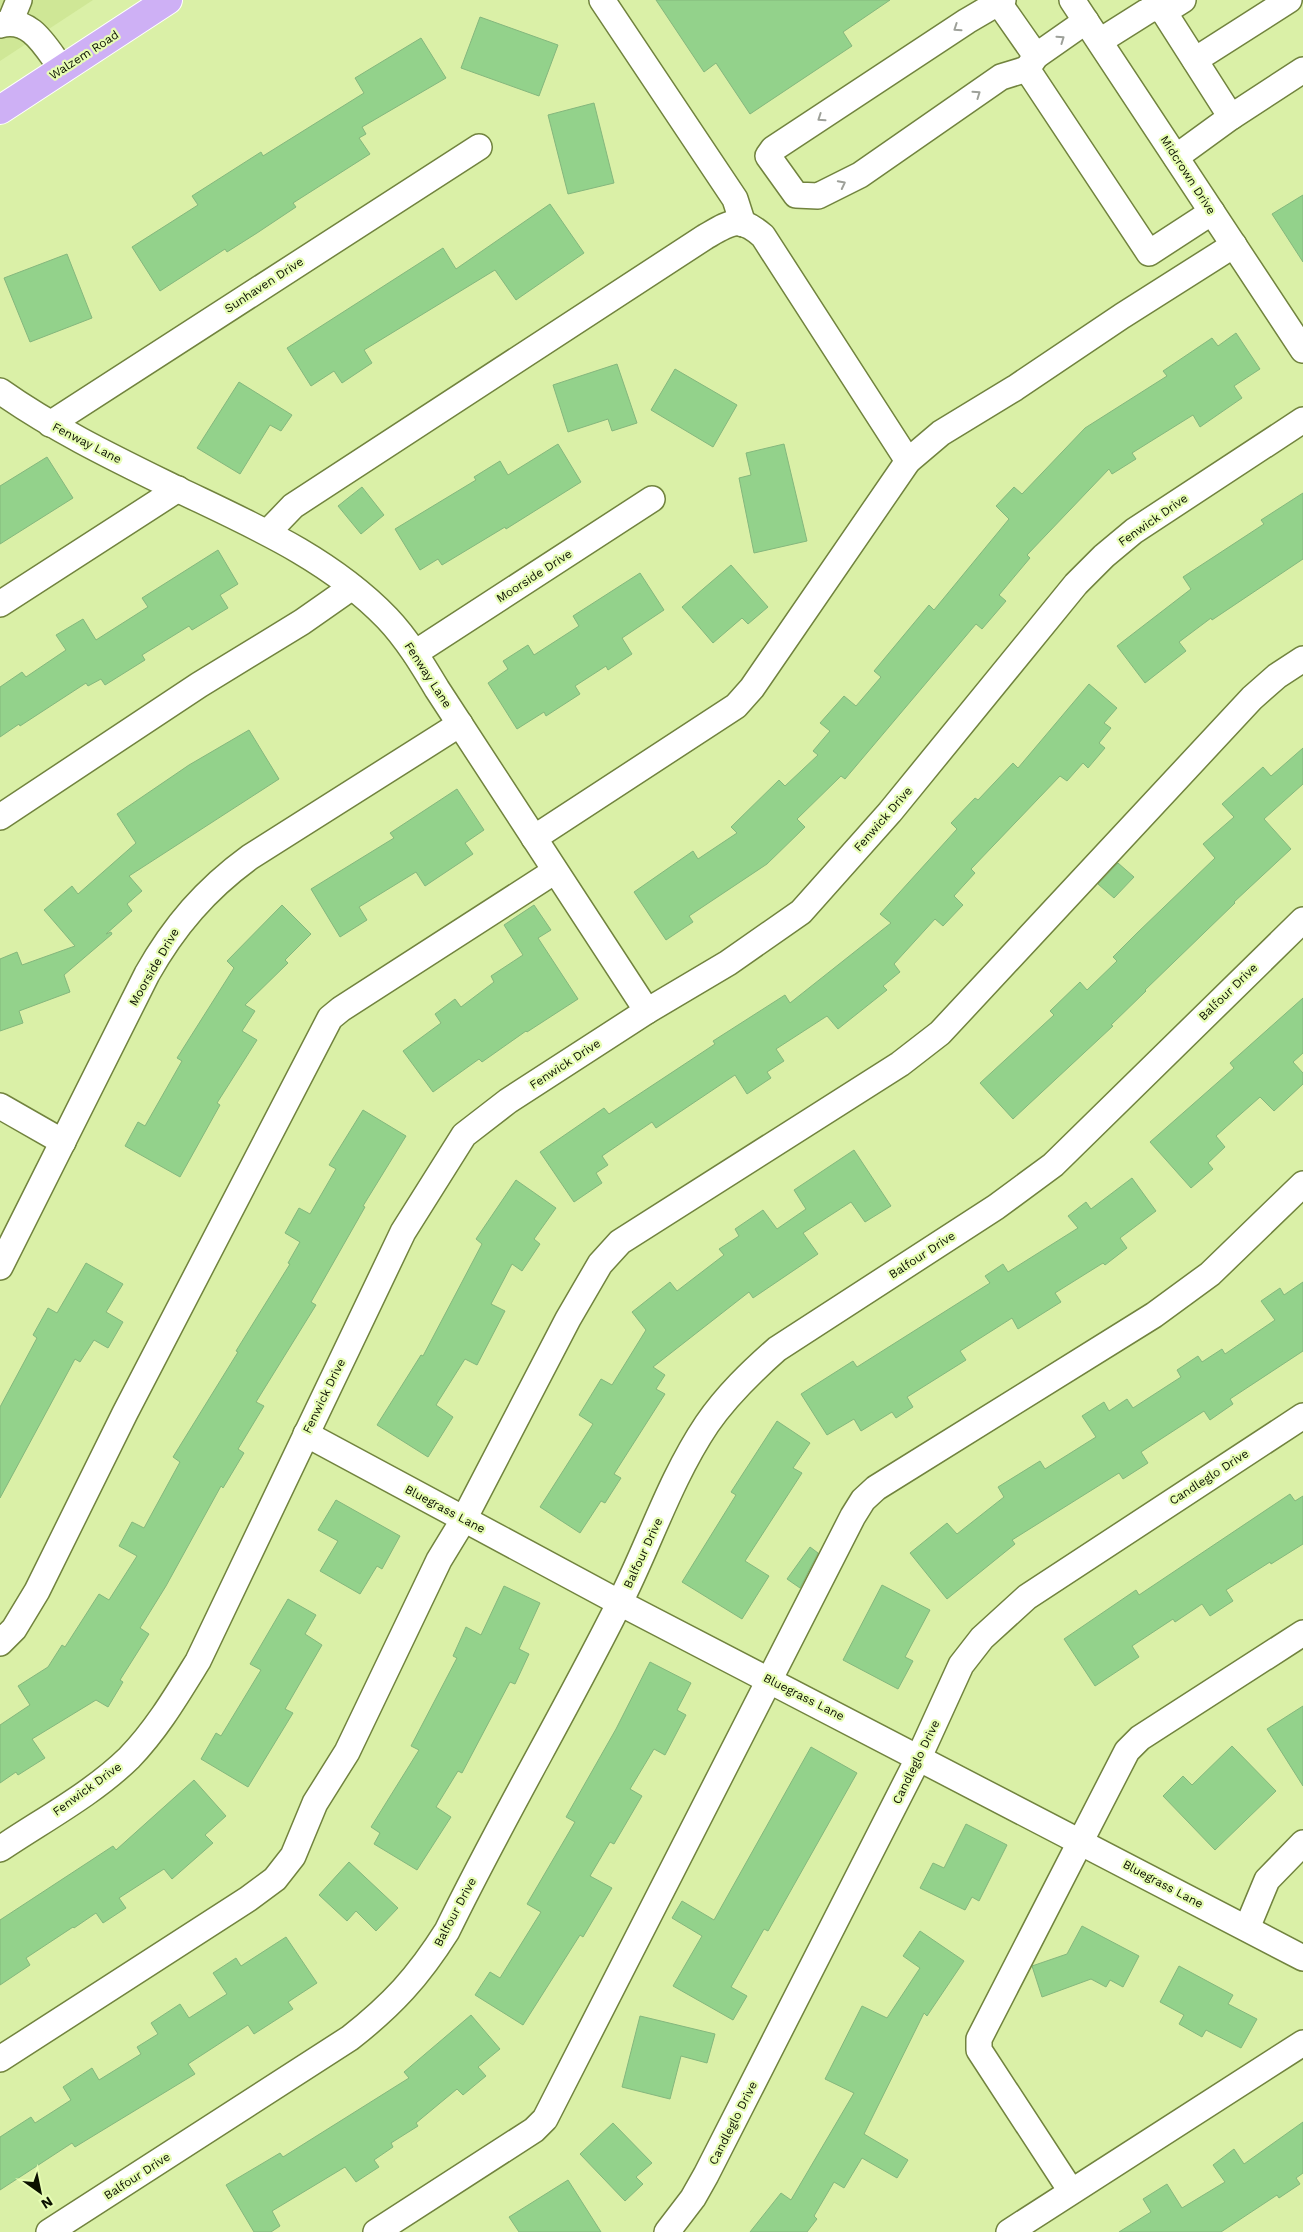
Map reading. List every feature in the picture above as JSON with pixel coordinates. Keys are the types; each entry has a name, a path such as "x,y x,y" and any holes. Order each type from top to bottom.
{"main road":[{"name":"Walzem Road","path":"0,110 168,0"}],"street":[{"path":"602,0 735,200 743,224"},
{"name":"Midcrown Drive","path":"1072,0 1234,246 1299,335"},
{"path":"1195,60 1289,0"},
{"path":"1086,21 1031,63 1001,77 860,175 818,196 796,195 768,156 773,149 967,21 1001,2 1031,63 1149,253 1212,212"},
{"path":"1100,41 1164,5 1195,60 1231,117"},
{"path":"10,15 31,29 62,69"},
{"path":"1176,157 1231,117 1303,70"},
{"name":"Sunhaven Drive","path":"50,424 479,147"},
{"path":"268,532 293,506 705,237 730,223 750,224 763,236 908,461"},
{"path":"534,838 736,706 770,664 908,461 941,433 1015,388 1122,316 1234,246"},
{"name":"Fenway Lane","path":"2,396 50,424 268,532 334,573 388,619 415,653 647,1011"},
{"name":"Fenwick Drive","path":"0,1848 103,1780 129,1758 164,1715 198,1661 403,1232 464,1135 508,1101 647,1011 728,963 801,912 890,812 1070,592 1104,556 1134,530 1303,420"},
{"path":"0,604 178,489"},
{"name":"Moorside Drive","path":"415,653 652,498"},
{"path":"0,817 199,685 302,622 352,587"},
{"path":"0,2059 248,1899 275,1879 293,1856 316,1803 348,1752 439,1560 464,1519 568,1319 600,1264 620,1242 900,1064 940,1033 1252,698 1277,676 1303,659"},
{"name":"Moorside Drive","path":"0,1267 162,947 180,921 224,875 250,856 460,724"},
{"path":"0,1643 14,1629 37,1591 125,1414 330,1018 341,1009 555,871"},
{"name":"Balfour Drive","path":"49,2232 350,2038 384,2010 408,1986 429,1960 447,1931 620,1603 683,1467 707,1424 744,1378 777,1349 996,1207 1053,1164 1303,920"},
{"path":"0,1106 63,1142"},
{"path":"376,2232 534,2130 545,2119 769,1679 863,1500 876,1488 1154,1315 1210,1274 1303,1184"},
{"name":"Candleglo Drive","path":"667,2232 693,2198 706,2175 919,1757 961,1665 982,1638 1027,1597 1303,1416"},
{"name":"Bluegrass Lane","path":"306,1434 620,1603 1303,1958"},
{"path":"1071,2191 979,2050 979,2039 1127,1751 1140,1738 1303,1633"},
{"path":"1247,1928 1267,1880 1303,1843"},
{"path":"1009,2232 1303,2043"}],"shaded area":[{"path":"0,0 93,0 0,61"}],"building":[{"path":"656,0 890,0 843,32 852,46 750,114 716,63 704,72"},
{"path":"480,17 558,45 539,96 461,68"},
{"path":"421,38 446,78 362,127 366,134 359,138 370,154 293,203 296,207 257,233 227,252 225,249 160,291 132,247 198,205 192,196 261,152 263,156 364,93 355,78"},
{"path":"594,103 614,183 568,194 548,115"},
{"path":"1303,195 1303,262 1272,214"},
{"path":"550,204 584,253 516,300 495,270 364,350 372,363 342,383 334,371 311,386 287,348 443,248 456,269"},
{"path":"67,254 92,318 30,342 4,278"},
{"path":"1236,333 1260,369 1234,386 1242,398 1200,427 1193,415 1132,453 1136,459 1112,474 1109,469 1027,555 1030,558 999,595 1006,601 982,629 976,624 845,779 841,776 797,819 805,827 767,864 689,916 693,922 666,940 634,892 693,851 698,859 737,833 731,827 779,780 785,786 818,755 813,751 830,731 820,723 844,696 856,706 881,677 874,671 929,605 934,610 1009,519 996,506 1014,487 1022,494 1085,428 1167,376 1163,371 1212,338 1218,346"},
{"path":"617,364 637,423 612,431 608,419 568,432 553,385"},
{"path":"675,369 737,405 713,447 651,410"},
{"path":"239,382 292,415 281,431 270,425 240,474 197,448"},
{"path":"558,444 581,482 506,529 505,527 442,565 438,559 420,570 395,529 476,480 474,477 500,461 508,475"},
{"path":"784,444 807,541 754,553 739,478 751,475 746,453"},
{"path":"47,457 73,498 0,544 0,486"},
{"path":"362,487 384,515 361,534 338,506"},
{"path":"1303,493 1303,559 1212,620 1211,618 1179,642 1186,651 1145,683 1117,646 1191,589 1183,577 1264,524 1261,520"},
{"path":"218,550 238,584 220,595 228,608 192,630 189,626 142,655 145,660 105,685 101,679 88,686 86,683 0,737 0,687 22,672 26,677 66,650 56,635 83,619 96,640 148,607 142,598"},
{"path":"731,565 768,607 748,624 742,618 713,643 682,607"},
{"path":"640,573 664,610 622,638 632,654 608,670 606,666 575,686 580,694 546,716 544,712 517,729 488,683 508,669 503,661 528,645 534,655 579,626 573,616"},
{"path":"1089,684 1117,708 1104,723 1111,728 1099,743 1105,748 1088,768 1083,763 1067,781 1060,776 971,869 975,873 954,896 963,905 943,926 935,919 894,964 900,972 883,986 887,990 838,1029 827,1016 776,1049 784,1061 767,1072 771,1078 747,1094 735,1075 656,1128 652,1122 602,1156 608,1165 596,1173 602,1183 574,1202 540,1152 604,1108 609,1114 715,1044 713,1041 785,995 790,1003 891,923 880,914 957,829 951,823 975,798 978,800 1013,763 1018,768"},
{"path":"249,730 279,779 129,876 142,891 127,904 132,911 106,934 111,932 112,934 64,975 70,992 19,1011 23,1023 0,1031 0,959 17,952 22,965 75,946 44,910 72,886 78,894 136,843 117,814 189,765"},
{"path":"1303,748 1303,784 1264,819 1291,849 1145,990 1111,1025 1113,1026 1013,1119 980,1083 1054,1015 1050,1011 1080,982 1087,990 1117,961 1113,957 1215,858 1203,844 1234,817 1222,804 1263,767 1271,776"},
{"path":"457,789 484,830 465,843 473,854 425,886 416,872 359,907 367,920 340,937 311,889 394,838 390,833"},
{"path":"1118,863 1134,877 1114,898 1098,884"},
{"path":"282,905 311,934 285,960 288,963 245,1005 255,1011 242,1031 257,1040 217,1103 220,1105 180,1177 125,1146 138,1122 145,1126 182,1061 177,1058 234,968 227,961"},
{"path":"534,905 551,930 538,938 578,999 526,1031 482,1062 479,1059 433,1092 403,1051 441,1023 435,1014 455,999 461,1007 494,982 491,976 523,955 504,925"},
{"path":"1303,998 1303,1053 1293,1062 1303,1073 1303,1084 1274,1111 1260,1097 1216,1136 1225,1147 1208,1163 1213,1169 1191,1188 1150,1142 1234,1068 1230,1063"},
{"path":"363,1110 406,1136 363,1206 365,1207 311,1302 316,1305 256,1402 264,1406 238,1449 244,1453 223,1488 221,1486 166,1586 140,1628 149,1634 120,1680 123,1682 108,1707 96,1700 32,1739 45,1758 18,1775 16,1772 0,1783 0,1725 30,1705 18,1686 48,1667 62,1645 65,1647 99,1594 109,1600 137,1556 119,1546 132,1522 144,1528 180,1462 173,1457 290,1264 288,1263 300,1242 285,1233 299,1208 310,1214 336,1169 329,1165"},
{"path":"854,1150 891,1206 865,1222 851,1202 803,1233 818,1254 753,1298 749,1292 653,1367 665,1375 656,1389 665,1394 614,1474 621,1478 605,1503 601,1501 580,1533 540,1507 593,1424 579,1415 601,1379 612,1385 646,1330 632,1312 670,1282 677,1291 724,1255 719,1249 739,1236 735,1229 763,1210 777,1229 806,1209 794,1190"},
{"path":"1132,1178 1156,1211 1120,1238 1127,1248 1105,1265 1103,1263 1055,1293 1061,1302 1018,1329 1012,1318 960,1351 966,1360 907,1397 913,1407 896,1418 892,1412 861,1431 854,1419 827,1435 801,1394 853,1361 857,1367 990,1283 985,1276 1003,1264 1008,1272 1078,1228 1068,1216 1086,1202 1091,1209"},
{"path":"516,1180 556,1208 534,1239 540,1244 522,1271 512,1264 491,1304 505,1311 477,1365 465,1359 436,1405 453,1417 428,1457 377,1425 421,1355 423,1356 482,1244 476,1239"},
{"path":"86,1263 123,1284 106,1312 123,1322 108,1348 94,1340 80,1362 75,1359 0,1498 0,1407 37,1338 33,1335 48,1308 57,1313"},
{"path":"1303,1282 1303,1351 1230,1399 1233,1404 1210,1420 1204,1411 1141,1452 1148,1463 1123,1479 1119,1473 1012,1540 1015,1544 947,1599 910,1553 947,1523 957,1534 1004,1497 998,1487 1040,1461 1045,1469 1096,1437 1082,1416 1104,1402 1109,1411 1127,1399 1133,1408 1181,1377 1177,1370 1198,1356 1202,1362 1222,1349 1225,1354 1275,1320 1261,1301 1280,1288 1284,1295"},
{"path":"777,1421 810,1443 793,1468 802,1473 745,1561 769,1576 742,1619 682,1582 736,1495 731,1492"},
{"path":"1290,1494 1295,1501 1303,1496 1303,1544 1226,1590 1233,1601 1210,1616 1202,1604 1175,1622 1173,1619 1132,1646 1139,1657 1095,1686 1064,1639 1136,1590 1139,1595"},
{"path":"336,1500 400,1536 382,1569 377,1566 360,1594 320,1571 338,1541 318,1530"},
{"path":"810,1547 818,1553 800,1588 787,1579"},
{"path":"882,1585 930,1610 905,1657 913,1661 898,1689 843,1660"},
{"path":"504,1586 540,1603 519,1649 529,1654 515,1684 510,1682 462,1773 458,1771 436,1807 451,1817 417,1870 374,1844 380,1833 371,1827 419,1750 411,1746 457,1658 453,1656 466,1627 481,1635"},
{"path":"288,1599 316,1615 305,1634 322,1645 285,1709 293,1713 248,1787 201,1759 216,1733 221,1736 261,1670 250,1664"},
{"path":"650,1662 691,1683 677,1710 686,1715 665,1755 654,1749 630,1789 642,1796 614,1844 610,1842 590,1876 612,1888 583,1937 580,1935 523,2025 475,1995 490,1972 500,1978 541,1912 527,1904 575,1822 566,1817 616,1729"},
{"path":"1303,1706 1303,1786 1267,1729"},
{"path":"1232,1746 1276,1791 1215,1850 1163,1796 1183,1776 1192,1785"},
{"path":"811,1747 857,1773 768,1931 764,1929 731,1987 747,1996 733,2020 673,1986 702,1936 672,1918 682,1901 714,1920"},
{"path":"194,1780 226,1816 205,1835 213,1843 172,1879 164,1869 119,1898 126,1908 103,1923 96,1913 26,1958 30,1965 0,1985 0,1920 113,1846 116,1850"},
{"path":"966,1824 1007,1845 979,1901 972,1897 965,1910 920,1888 933,1863 944,1868"},
{"path":"349,1862 398,1908 376,1931 356,1911 347,1921 319,1895"},
{"path":"1082,1926 1139,1956 1123,1987 1110,1980 1106,1987 1091,1979 1042,1997 1032,1966 1067,1954"},
{"path":"920,1931 964,1961 927,2016 924,2013 864,2134 908,2160 897,2178 862,2158 844,2188 834,2182 814,2216 817,2219 807,2232 750,2232 781,2193 791,2200 854,2093 825,2079 862,2006 887,2018 920,1968 903,1956"},
{"path":"286,1937 317,1983 288,2002 293,2009 254,2034 248,2025 188,2064 195,2074 75,2147 72,2143 0,2190 0,2137 31,2117 35,2123 71,2100 63,2087 92,2068 99,2080 141,2054 137,2047 158,2034 151,2023 180,2004 189,2018 227,1994 213,1973 236,1958 241,1966"},
{"path":"1179,1966 1233,1995 1228,2004 1257,2019 1241,2048 1206,2030 1202,2037 1179,2024 1184,2015 1160,2002"},
{"path":"471,2015 500,2049 478,2067 486,2076 463,2095 457,2089 416,2123 418,2126 391,2143 393,2147 374,2160 379,2167 356,2182 345,2167 272,2211 280,2226 271,2232 254,2232 226,2185 280,2153 283,2157 409,2078 404,2072"},
{"path":"640,2016 715,2034 707,2063 681,2056 670,2099 622,2087"},
{"path":"1303,2122 1303,2173 1296,2178 1300,2184 1279,2198 1277,2195 1221,2232 1119,2232 1151,2212 1143,2199 1167,2184 1182,2208 1225,2182 1213,2165 1234,2149 1244,2164"},
{"path":"613,2123 652,2163 636,2177 643,2184 625,2201 580,2154"},
{"path":"568,2180 601,2232 519,2232 509,2217"}]}
